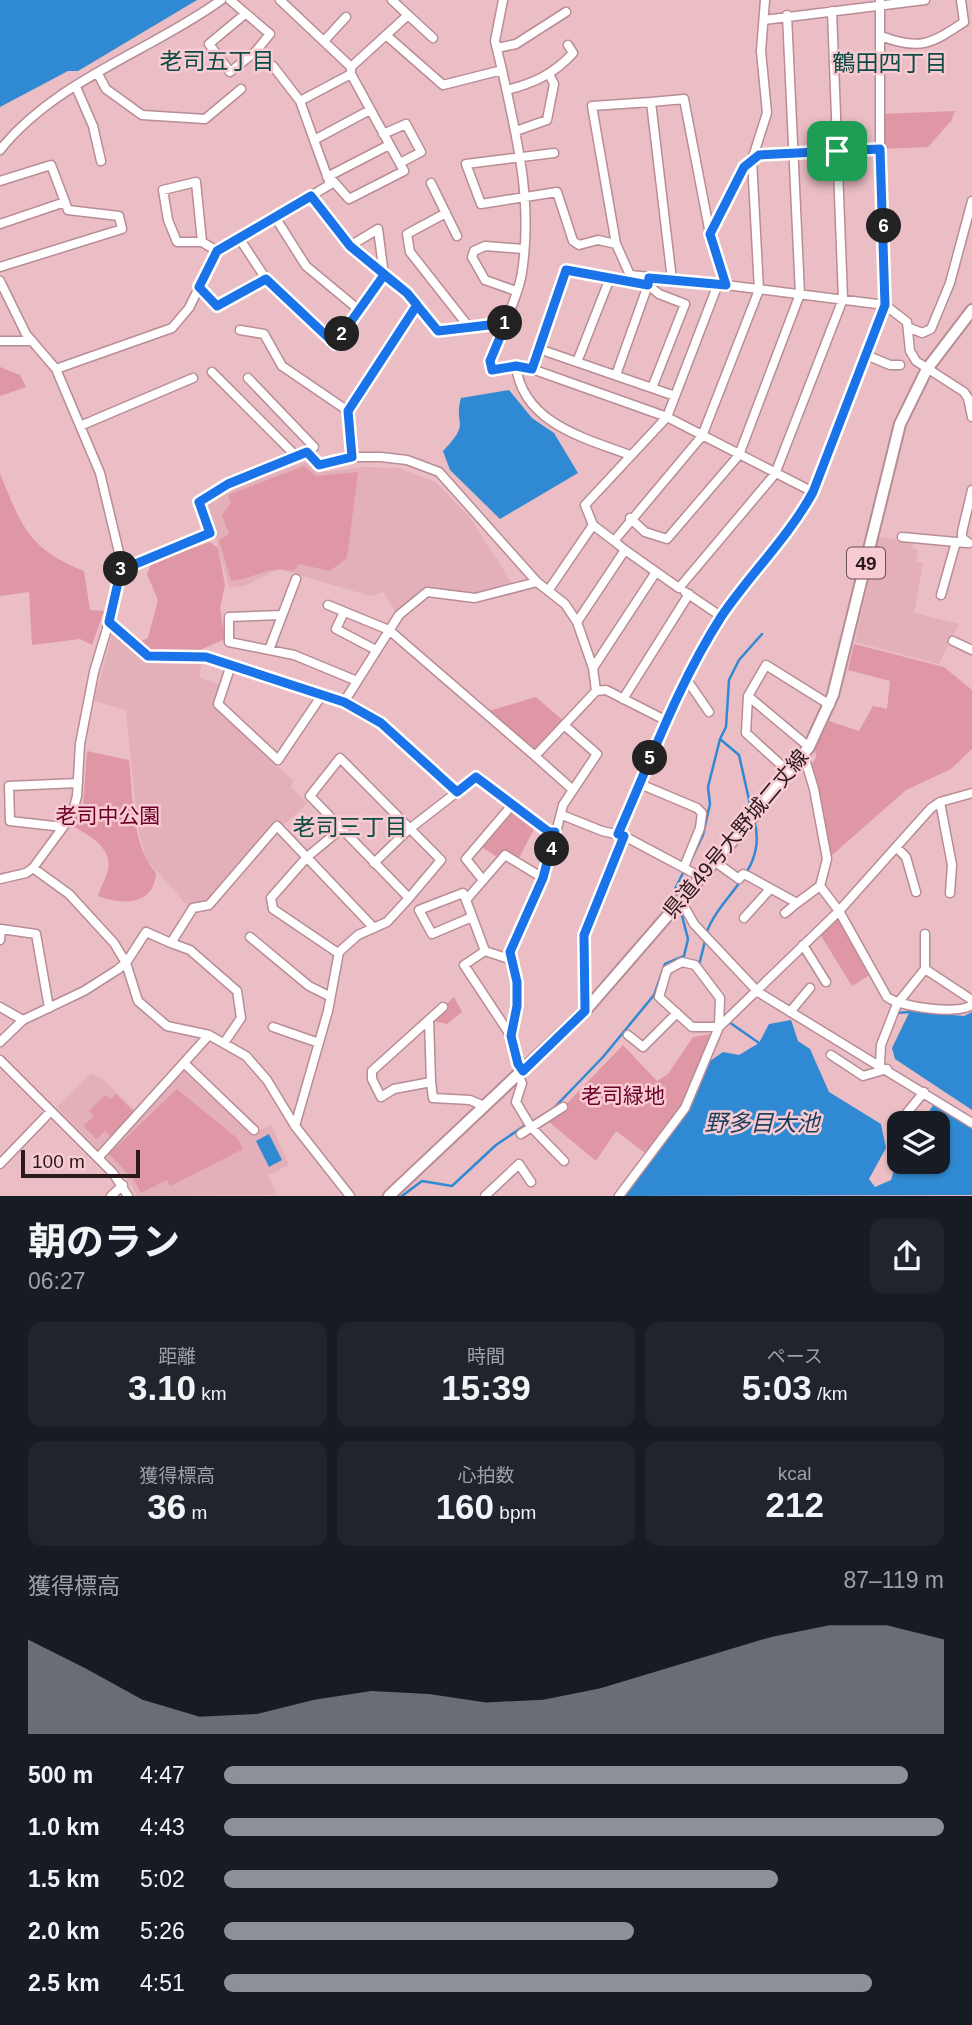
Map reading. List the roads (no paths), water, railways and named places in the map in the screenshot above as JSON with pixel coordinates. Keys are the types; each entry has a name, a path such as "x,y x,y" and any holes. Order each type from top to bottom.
{"main road":[{"name":"県道49号大野城二丈線","path":"389,1195 585,1011 748,824 806,752 830,705 900,424 926,369 972,310"}],"street":[{"path":"0,150 26,120 51,100 166,37 221,0"},
{"path":"230,0 270,34 256,51 230,72 209,44 245,14"},
{"path":"280,0 351,70 404,171 349,199 334,182 329,181"},
{"path":"392,0 433,38"},
{"path":"503,0 495,41 522,159 526,198 524,249 516,291 490,361 492,370 516,366 532,369 667,417 813,492"},
{"path":"614,541 630,518 702,436 759,290 752,160 767,113 761,51 765,0"},
{"path":"764,20 880,3 925,0"},
{"path":"881,36 902,44 933,43 964,22 961,0"},
{"path":"585,1011 584,935 665,720 685,677 722,617 802,512 813,492 885,305 880,149 880,3"},
{"path":"680,588 775,474 843,299 832,11"},
{"path":"497,48 516,44 566,12"},
{"path":"300,101 351,70 408,15"},
{"path":"630,518 645,532 667,539 739,455 800,294 787,16"},
{"path":"324,41 346,17"},
{"path":"386,34 443,85 502,70"},
{"path":"507,90 534,83 549,74 573,53 568,45"},
{"path":"273,66 300,101 329,181"},
{"path":"98,74 106,89 142,115 205,119 242,89"},
{"path":"516,131 547,120 554,84 549,74"},
{"path":"76,87 93,126 101,161"},
{"path":"652,388 685,304 659,294 649,281 630,275 615,244 592,106 684,99 722,285 667,417 585,505 593,525 722,617"},
{"path":"652,102 672,280"},
{"path":"314,140 370,110"},
{"path":"383,134 406,124 421,152 400,163"},
{"path":"56,369 172,328 189,308 217,251 311,196 329,181 389,145"},
{"path":"710,234 744,167 759,155 880,149"},
{"path":"554,153 466,164 481,204 557,192 573,242 579,245 598,240 615,244"},
{"path":"0,181 51,165 68,210 119,216 122,229 0,267"},
{"path":"202,242 196,182 163,190 168,220 177,242 202,242 217,251"},
{"path":"431,183 457,236"},
{"path":"311,196 350,246 407,293 438,331 506,323"},
{"path":"910,327 922,333 931,329 950,283 972,201"},
{"path":"0,224 65,202"},
{"path":"446,213 407,234 411,253 469,327"},
{"path":"275,217 306,265 359,310"},
{"path":"239,238 266,279 335,344 384,275 378,229 350,246"},
{"path":"516,291 485,280 472,257 474,251 485,246 524,249"},
{"path":"532,369 566,270 610,278 722,285 885,305 907,321 910,327 910,351 926,369 964,392 972,417"},
{"path":"577,362 610,278"},
{"path":"199,287 217,306 266,279"},
{"path":"0,281 32,341 56,369 100,474 122,565 92,683 80,744 78,783 72,815 33,868 26,873 0,880"},
{"path":"615,375 649,281"},
{"path":"352,457 348,411 417,305"},
{"path":"240,330 264,334 282,366 348,411"},
{"path":"0,341 32,341"},
{"path":"539,349 675,396"},
{"path":"866,355 890,365 900,365"},
{"path":"516,366 522,389 540,414 570,433 630,454"},
{"path":"212,372 296,456"},
{"path":"80,426 192,378"},
{"path":"122,565 133,565 210,533 199,502 228,484 314,447 248,378"},
{"path":"307,452 319,465 352,457 407,460 439,472 537,582 565,604 577,622 593,668 596,691"},
{"path":"969,543 962,532 972,490"},
{"path":"548,591 593,525"},
{"path":"902,537 969,543"},
{"path":"941,595 956,542"},
{"path":"577,622 625,550"},
{"path":"593,668 656,572"},
{"path":"269,650 296,579"},
{"path":"344,702 399,615 427,592 475,598 537,582"},
{"path":"623,699 689,594"},
{"path":"327,606 389,630 573,790"},
{"path":"344,612 332,627 376,650"},
{"path":"282,615 229,617 229,642 294,655 357,681"},
{"path":"109,622 148,656 206,657 344,702 381,723 457,792"},
{"path":"953,641 972,650"},
{"path":"231,665 218,704 278,760 322,695"},
{"path":"790,773 746,733 748,696 766,666 830,705"},
{"path":"685,677 709,712"},
{"path":"535,756 596,691 606,690 665,720"},
{"path":"748,696 806,752 827,859 820,886 785,913"},
{"path":"511,1036 517,1006 517,982 509,959 543,878 563,806 597,754 564,724"},
{"path":"295,1126 319,1043 338,953 358,935 387,922 409,898 441,860 408,830 340,758 310,796 409,898"},
{"path":"374,863 408,830 476,777 549,832 555,832"},
{"path":"63,827 10,821 9,786 78,783"},
{"path":"640,784 697,808 702,813 687,869"},
{"path":"619,1195 685,1108 719,1027 720,998 695,965 682,962 667,970 659,997 692,1027 719,1027 839,911 940,802 972,793"},
{"path":"940,802 952,865 950,893"},
{"path":"483,880 466,859 512,805"},
{"path":"562,815 602,831 621,835 701,877"},
{"path":"172,943 193,908 209,905 277,826 373,928"},
{"path":"338,953 273,909 271,898 307,857 341,829"},
{"path":"897,848 906,857 916,892"},
{"path":"466,900 505,855 543,878"},
{"path":"714,861 739,879 745,875 797,903"},
{"path":"33,868 69,894 114,943 126,963 138,1001 167,1026 209,1035 246,1056 267,1080 295,1126 351,1195"},
{"path":"820,886 839,911 887,997 897,1004 955,1010 972,1005"},
{"path":"744,918 770,889"},
{"path":"472,917 432,934 419,910 463,892 485,951"},
{"path":"679,904 758,992 883,1066 972,1123"},
{"path":"0,940 1,929 36,934 49,1008"},
{"path":"0,1042 23,1020 83,991 126,963 146,932 190,950 237,991 241,1018 224,1043"},
{"path":"883,1066 881,1045 897,1004 925,969 925,934"},
{"path":"250,937 309,986 329,996"},
{"path":"803,945 826,982"},
{"path":"485,951 509,959"},
{"path":"485,951 464,965 511,1036 522,1083 516,1101 529,1124 565,1161"},
{"path":"925,969 972,1000"},
{"path":"790,1012 810,988"},
{"path":"0,1007 23,1020"},
{"path":"431,1082 394,1089 381,1097 372,1079 372,1071 443,1007"},
{"path":"628,1035 643,1047 677,1013"},
{"path":"429,1020 433,1098 470,1100 484,1106"},
{"path":"273,1027 319,1043"},
{"path":"98,1158 209,1035"},
{"path":"831,1055 863,1076 883,1066"},
{"path":"0,1060 98,1158 128,1195"},
{"path":"184,1063 254,1130"},
{"path":"909,1111 924,1092"},
{"path":"521,1134 529,1124 563,1107"},
{"path":"0,1164 51,1111"},
{"path":"485,1195 519,1164 531,1182"},
{"path":"111,1195 122,1185"}],"water":[{"path":"0,0 197,0 78,71 68,71 0,107"},
{"path":"509,390 532,418 554,433 578,473 500,519 450,470 443,451 457,434 461,398"},
{"path":"910,1011 964,1016 972,1012 972,1110 895,1059 892,1048"},
{"name":"野多目大池","path":"791,1020 798,1041 810,1049 829,1092 881,1124 886,1148 869,1179 875,1187 891,1180 893,1174 950,1174 950,1115 972,1129 972,1195 625,1196 687,1113 710,1061 723,1052 739,1055 759,1043 769,1024"},
{"name":"野多目大池","path":"934,1104 945,1111 929,1111"},
{"path":"269,1134 282,1160 269,1167 256,1141"}],"waterway":[{"path":"692,858 703,835 710,804 708,787 720,739 726,727 729,680 739,660 762,634"},
{"path":"720,739 739,755 752,813"},
{"path":"706,934 713,919 749,868 755,854 757,837 754,819"},
{"path":"677,898 675,889 685,869"},
{"path":"551,1111 603,1057 654,995 665,964 684,956 688,939 680,908"},
{"path":"699,965 705,941"},
{"path":"896,1013 909,1012"},
{"path":"729,1022 759,1043"},
{"path":"402,1196 422,1181 452,1186 496,1145 527,1124"}],"district":[{"name":"老司五丁目","path":"217,61"},
{"name":"鶴田四丁目","path":"890,63"},
{"name":"老司三丁目","path":"350,827"}],"park label":[{"name":"老司中公園","path":"108,816"},
{"name":"老司緑地","path":"623,1096"}]}
